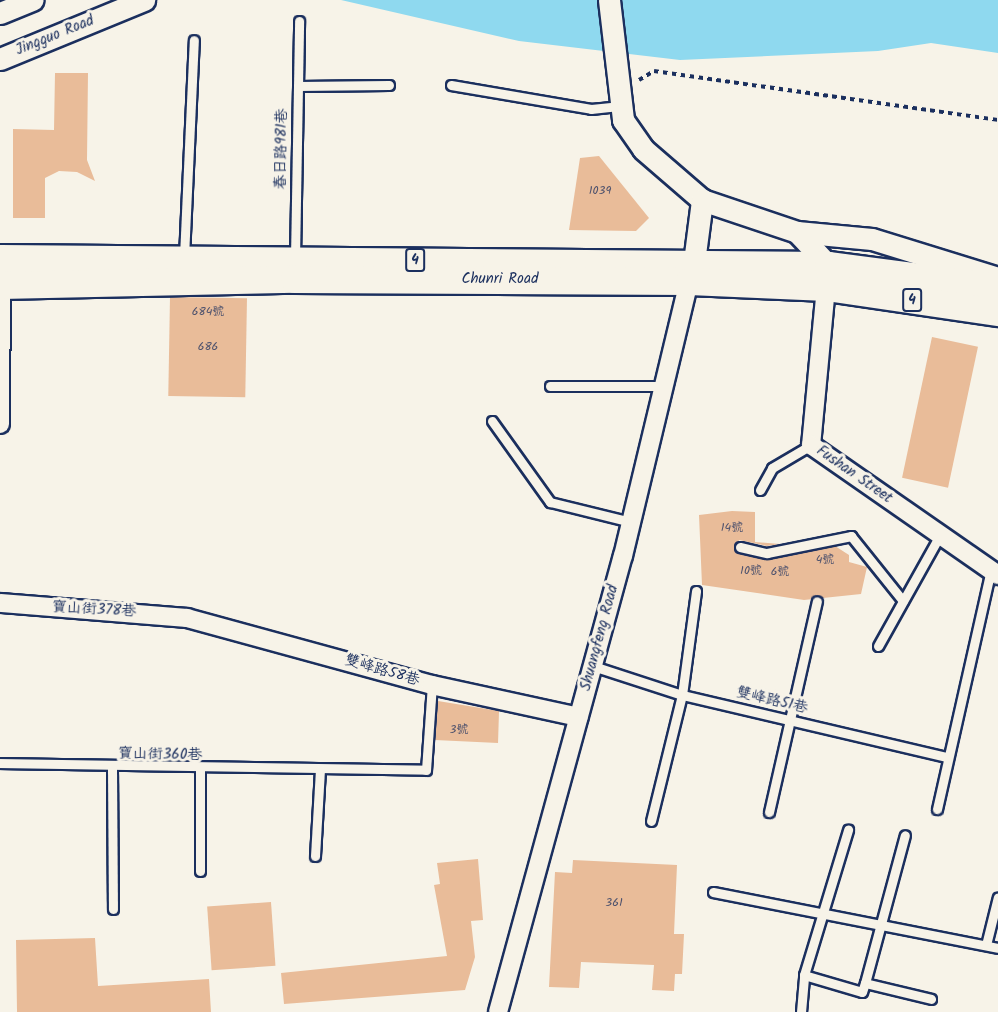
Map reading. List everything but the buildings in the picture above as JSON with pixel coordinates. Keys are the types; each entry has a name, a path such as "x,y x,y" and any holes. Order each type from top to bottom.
{"main road":[{"name":"Chunri Road","path":"0,258 184,272"},
{"name":"Chunri Road","path":"0,285 184,272 294,269 691,272 827,276 998,287"},
{"name":"Chunri Road","path":"827,276 998,312"}],"street":[{"path":"0,13 32,0"},
{"name":"Jingguo Road","path":"0,59 144,0"},
{"path":"609,0 623,120 643,149 702,200 797,232 872,239 998,278"},
{"path":"691,272 702,200"},
{"path":"797,232 827,276"},
{"path":"0,258 0,424"},
{"name":"Shuangfeng Road","path":"498,1012 631,522 691,272"},
{"name":"Fushan Street","path":"827,276 811,445 994,572"},
{"name":"寶山街378巷","path":"0,603 187,618"},
{"name":"雙峰路58巷","path":"187,618 432,685 579,717"}],"lane":[{"name":"春日路981巷","path":"294,269 299,21"},
{"path":"184,272 194,40"},
{"path":"298,86 389,85"},
{"path":"451,85 591,109 621,102"},
{"path":"550,386 664,386"},
{"path":"492,421 550,502 631,522"},
{"path":"760,490 772,468 811,445"},
{"path":"878,646 940,535"},
{"path":"740,547 767,553 851,536 903,601"},
{"path":"937,809 947,757 994,572"},
{"path":"651,821 682,695 696,591"},
{"path":"770,812 817,601"},
{"name":"雙峰路51巷","path":"593,666 682,695 947,757"},
{"name":"寶山街360巷","path":"0,763 200,771 426,770 432,685"},
{"path":"112,769 113,909"},
{"path":"315,856 320,770"},
{"path":"200,771 200,871"},
{"path":"801,1012 804,975 826,911 848,830"},
{"path":"804,975 862,992 905,835"},
{"path":"713,892 881,921 998,948"},
{"path":"986,945 998,897"},
{"path":"865,983 931,999"}],"path":[{"path":"621,102 654,71 998,120"}],"water":[{"path":"341,0 998,0 998,53 931,43 878,51 680,60 519,41"}]}
